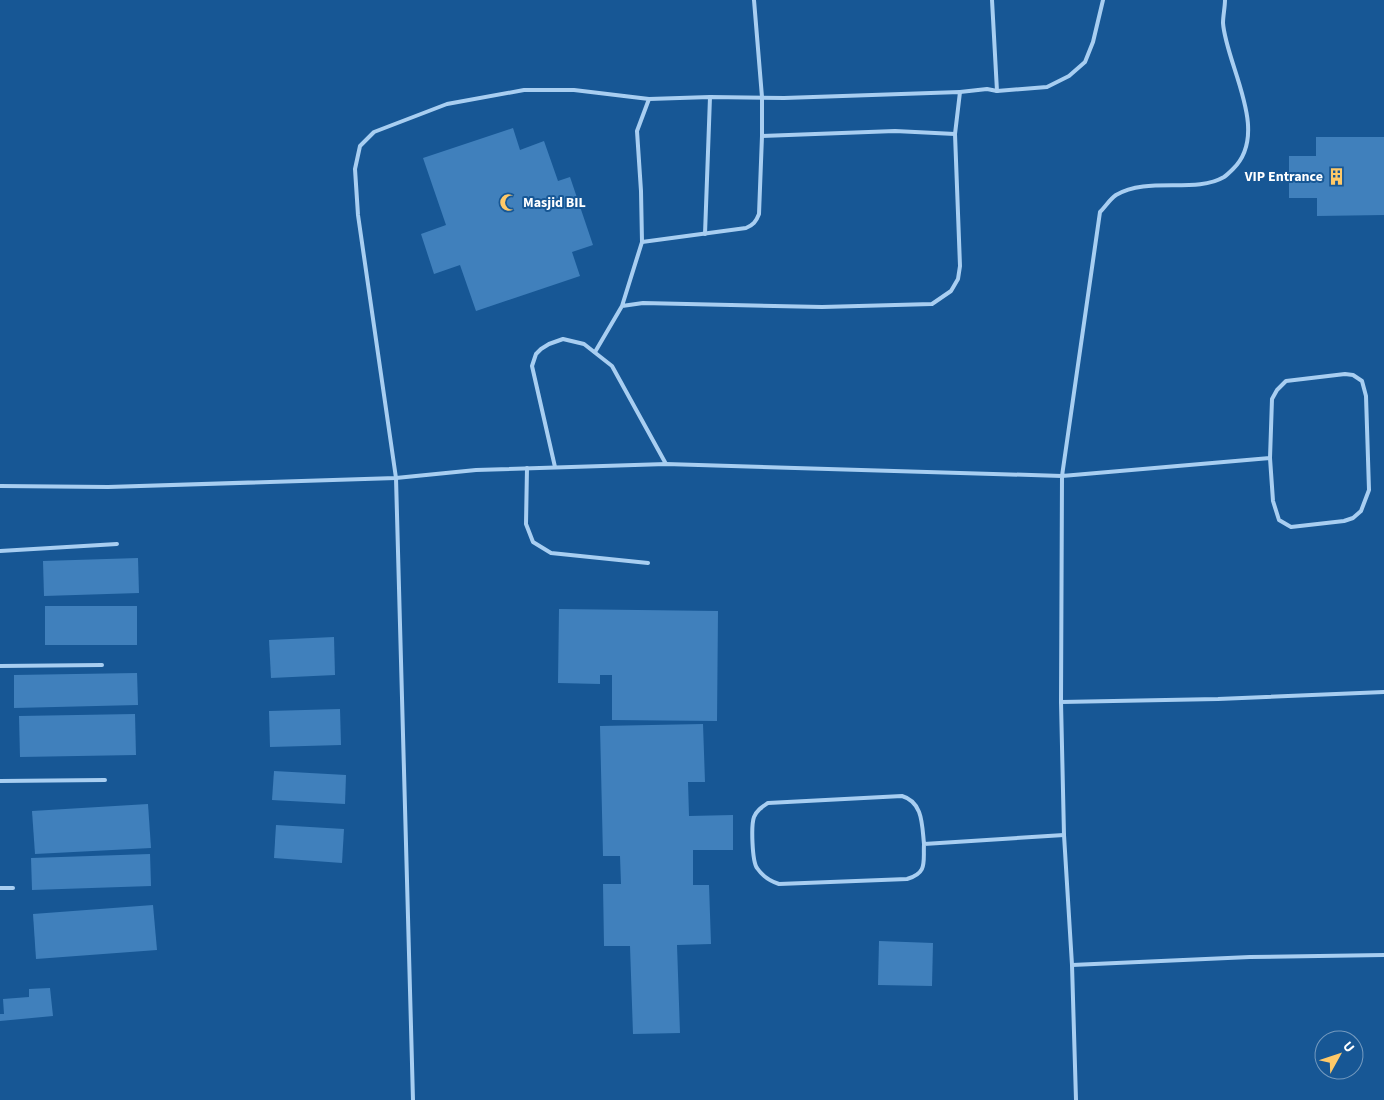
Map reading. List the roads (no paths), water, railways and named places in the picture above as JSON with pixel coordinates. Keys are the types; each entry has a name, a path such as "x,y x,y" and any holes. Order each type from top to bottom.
{"lane":[{"path":"642,242 746,228 753,225 759,214 762,97 754,0"},
{"path":"992,0 998,91"},
{"path":"413,1100 396,478 358,215 354,169 360,146 374,132 447,104 524,90 574,90 649,99 710,96 784,98 960,92 987,89 998,91 1047,87 1069,76 1085,62 1093,42 1103,0"},
{"path":"1076,1100 1072,965 1064,836 1061,702 1062,476 1100,212 1115,196 1138,186 1204,183 1224,177 1237,164 1246,147 1248,126 1243,94 1223,23 1226,0"},
{"path":"622,306 643,303 822,307 932,304 951,291 958,279 960,266 955,134 960,92"},
{"path":"705,234 710,96"},
{"path":"595,352 622,306 642,242 637,131 649,99"},
{"path":"762,136 895,131 955,134"},
{"path":"555,467 532,366 540,349 563,339 584,344 612,366 666,464"},
{"path":"1345,374 1353,375 1362,381 1366,396 1369,490 1361,511 1353,518 1344,521 1291,527 1279,520 1273,501 1270,458 1272,399 1277,390 1286,381 1345,374"},
{"path":"0,486 108,487 396,478 476,470 666,464 1062,476 1270,458"},
{"path":"527,468 526,524 533,542 551,553 648,563"},
{"path":"0,551 116,544"},
{"path":"0,666 102,665"},
{"path":"1061,702 1218,699 1384,692"},
{"path":"0,781 105,780"},
{"path":"902,796 915,802 919,809 924,844 923,868 916,876 907,879 780,884 770,881 755,866 752,829 754,818 759,809 768,803 902,796"},
{"path":"924,844 1064,836"},
{"path":"0,888 13,888"},
{"path":"1072,965 1250,956 1384,954"}],"place":[{"name":"VIP Entrance","path":"1337,177"},
{"name":"Masjid BIL","path":"509,203"}]}
